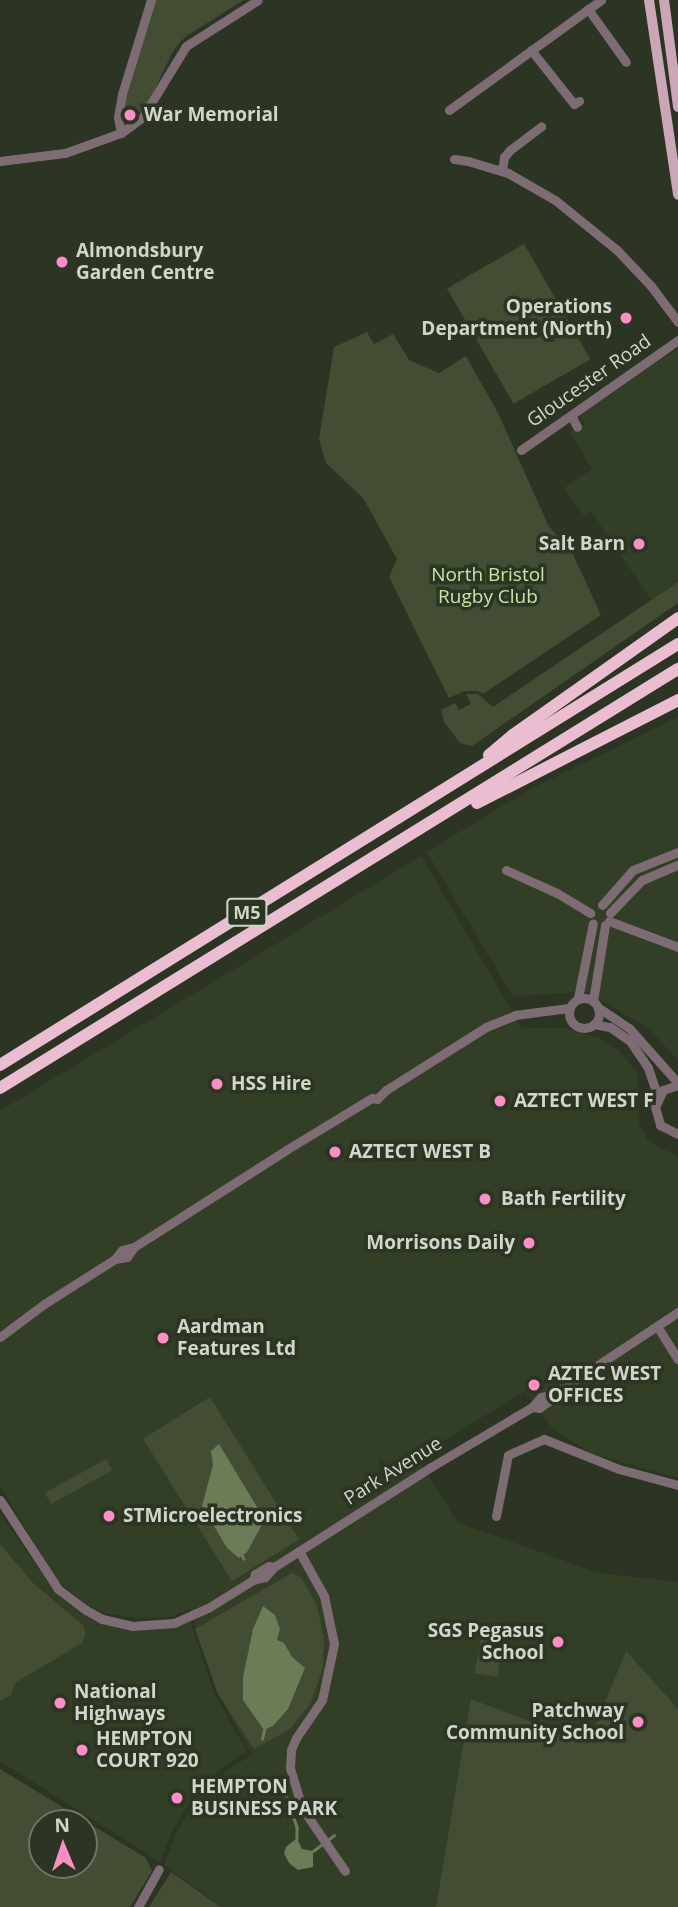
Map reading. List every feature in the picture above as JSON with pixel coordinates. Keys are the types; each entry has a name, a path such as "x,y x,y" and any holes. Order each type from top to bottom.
{"highway":[{"name":"M5","path":"458,781 513,735 678,618"},
{"name":"M5","path":"0,1065 678,644"},
{"name":"M5","path":"0,1088 678,669"},
{"name":"M5","path":"399,843 678,699"}],"main road":[{"path":"649,0 678,195"},
{"path":"664,0 678,107"}],"street":[{"path":"121,133 118,117 122,94 141,23 151,0"},
{"path":"0,161 65,153 121,133 142,118 186,46 258,0"},
{"path":"449,110 601,0"},
{"path":"588,9 620,58"},
{"path":"531,50 574,104 579,101"},
{"path":"502,171 504,157 509,150 541,127"},
{"path":"454,159 502,171 555,200 617,250 651,286 678,322"},
{"name":"Gloucester Road","path":"521,450 572,417 623,377 678,340"},
{"path":"572,417 577,427"},
{"path":"0,1337 44,1304 115,1259 127,1257 134,1247 372,1098 373,1093 381,1088 386,1090 486,1027 515,1015 569,1008 578,998 596,906 602,905 633,870 678,852"},
{"path":"608,920 642,880 678,865"},
{"path":"506,870 557,893 592,918 608,920 678,947"},
{"path":"594,1024 608,920 602,905"},
{"path":"578,998 596,1005 629,1028 678,1084 663,1090 657,1097"},
{"path":"569,1008 569,1019"},
{"path":"548,1012 569,1019 579,1028 594,1024 610,1027 629,1041 648,1068 657,1097 655,1116 666,1130 678,1134"},
{"name":"Park Avenue","path":"0,1500 58,1588 86,1611 102,1619 131,1626 174,1623 208,1608 253,1580 255,1574 269,1566 274,1567 531,1408 541,1397 554,1394 678,1312"},
{"path":"657,1326 678,1359"},
{"path":"496,1516 507,1454 544,1439 619,1469 678,1485"},
{"path":"299,1551 324,1596 334,1644 322,1700 291,1750 294,1790 321,1838 345,1871"},
{"path":"138,1907 159,1869"}],"shaded area":[{"path":"678,349 678,582 651,600 591,511 584,516 564,488 592,469 570,432 585,424 580,415 640,371"},
{"path":"678,717 678,1060 649,1029 587,992 513,996 427,852 527,791"},
{"path":"421,856 522,1028 564,1028 599,1038 618,1050 637,1071 639,1123 648,1141 678,1157 678,1478 590,1453 552,1428 525,1391 417,1457 457,1522 598,1573 678,1582 678,1907 222,1907 164,1865 177,1831 198,1799 227,1770 252,1755 217,1692 190,1608 171,1617 133,1618 105,1613 87,1605 56,1579 0,1486 0,1111"},
{"path":"219,1444 263,1517 263,1523 247,1552 239,1558 227,1548 202,1506 213,1465 211,1451"},
{"path":"0,1514 55,1592 83,1614 105,1625 137,1631 169,1628 190,1621 214,1693 247,1752 224,1766 193,1797 173,1829 160,1862 98,1823 98,1809 76,1809 0,1761"},
{"path":"263,1606 275,1615 280,1629 277,1640 284,1643 292,1657 305,1668 288,1709 273,1726 264,1730 243,1700 243,1677 253,1629"},
{"path":"297,1838 302,1849 313,1851 313,1867 298,1870 289,1863 284,1853 286,1847"}],"green space":[{"path":"152,0 244,0 185,37 173,51 147,106 128,121 122,117 122,110"},
{"path":"524,244 590,359 513,404 447,288"},
{"name":"North Bristol Rugby Club","path":"367,332 374,344 393,334 409,360 439,373 466,356 498,413 549,527 571,550 601,615 483,694 478,691 464,691 449,698 389,577 397,559 363,498 326,463 319,439 334,347"},
{"path":"678,582 678,603 472,746 460,743 444,722 441,710 455,703 459,710 471,704 466,694 478,694 493,707"},
{"path":"210,1397 299,1539 232,1581 143,1439"},
{"path":"106,1459 112,1470 51,1504 45,1493"},
{"path":"0,1544 34,1584 84,1626 85,1635 82,1643 15,1683 11,1695 0,1701"},
{"path":"292,1573 301,1577 317,1605 324,1638 323,1667 311,1703 290,1729 254,1749 218,1694 195,1629"},
{"path":"482,1632 505,1636 497,1677 475,1673"},
{"name":"Patchway Community School","path":"626,1651 678,1709 678,1907 436,1907 471,1699 588,1744"},
{"path":"0,1769 66,1809 28,1809 28,1879 98,1879 98,1829 146,1858 152,1871 130,1907 0,1907"},
{"path":"171,1872 221,1907 149,1907"}],"waterway":[{"path":"242,1555 244,1559"},
{"path":"262,1739 264,1730"},
{"path":"286,1795 297,1827 297,1838"},
{"path":"313,1851 334,1835"}],"place":[{"name":"War Memorial","path":"130,115"},
{"name":"Almondsbury Garden Centre","path":"62,262"},
{"name":"Operations Department (North)","path":"626,318"},
{"name":"Salt Barn","path":"639,544"},
{"name":"HSS Hire","path":"217,1084"},
{"name":"AZTECT WEST F","path":"500,1101"},
{"name":"AZTECT WEST B","path":"335,1152"},
{"name":"Bath Fertility","path":"485,1199"},
{"name":"Morrisons Daily","path":"529,1243"},
{"name":"Aardman Features Ltd","path":"163,1338"},
{"name":"AZTEC WEST OFFICES","path":"534,1385"},
{"name":"STMicroelectronics","path":"109,1516"},
{"name":"SGS Pegasus School","path":"558,1642"},
{"name":"National Highways","path":"60,1703"},
{"name":"Patchway Community School","path":"638,1722"},
{"name":"HEMPTON COURT 920","path":"82,1750"},
{"name":"HEMPTON BUSINESS PARK","path":"177,1798"}]}
